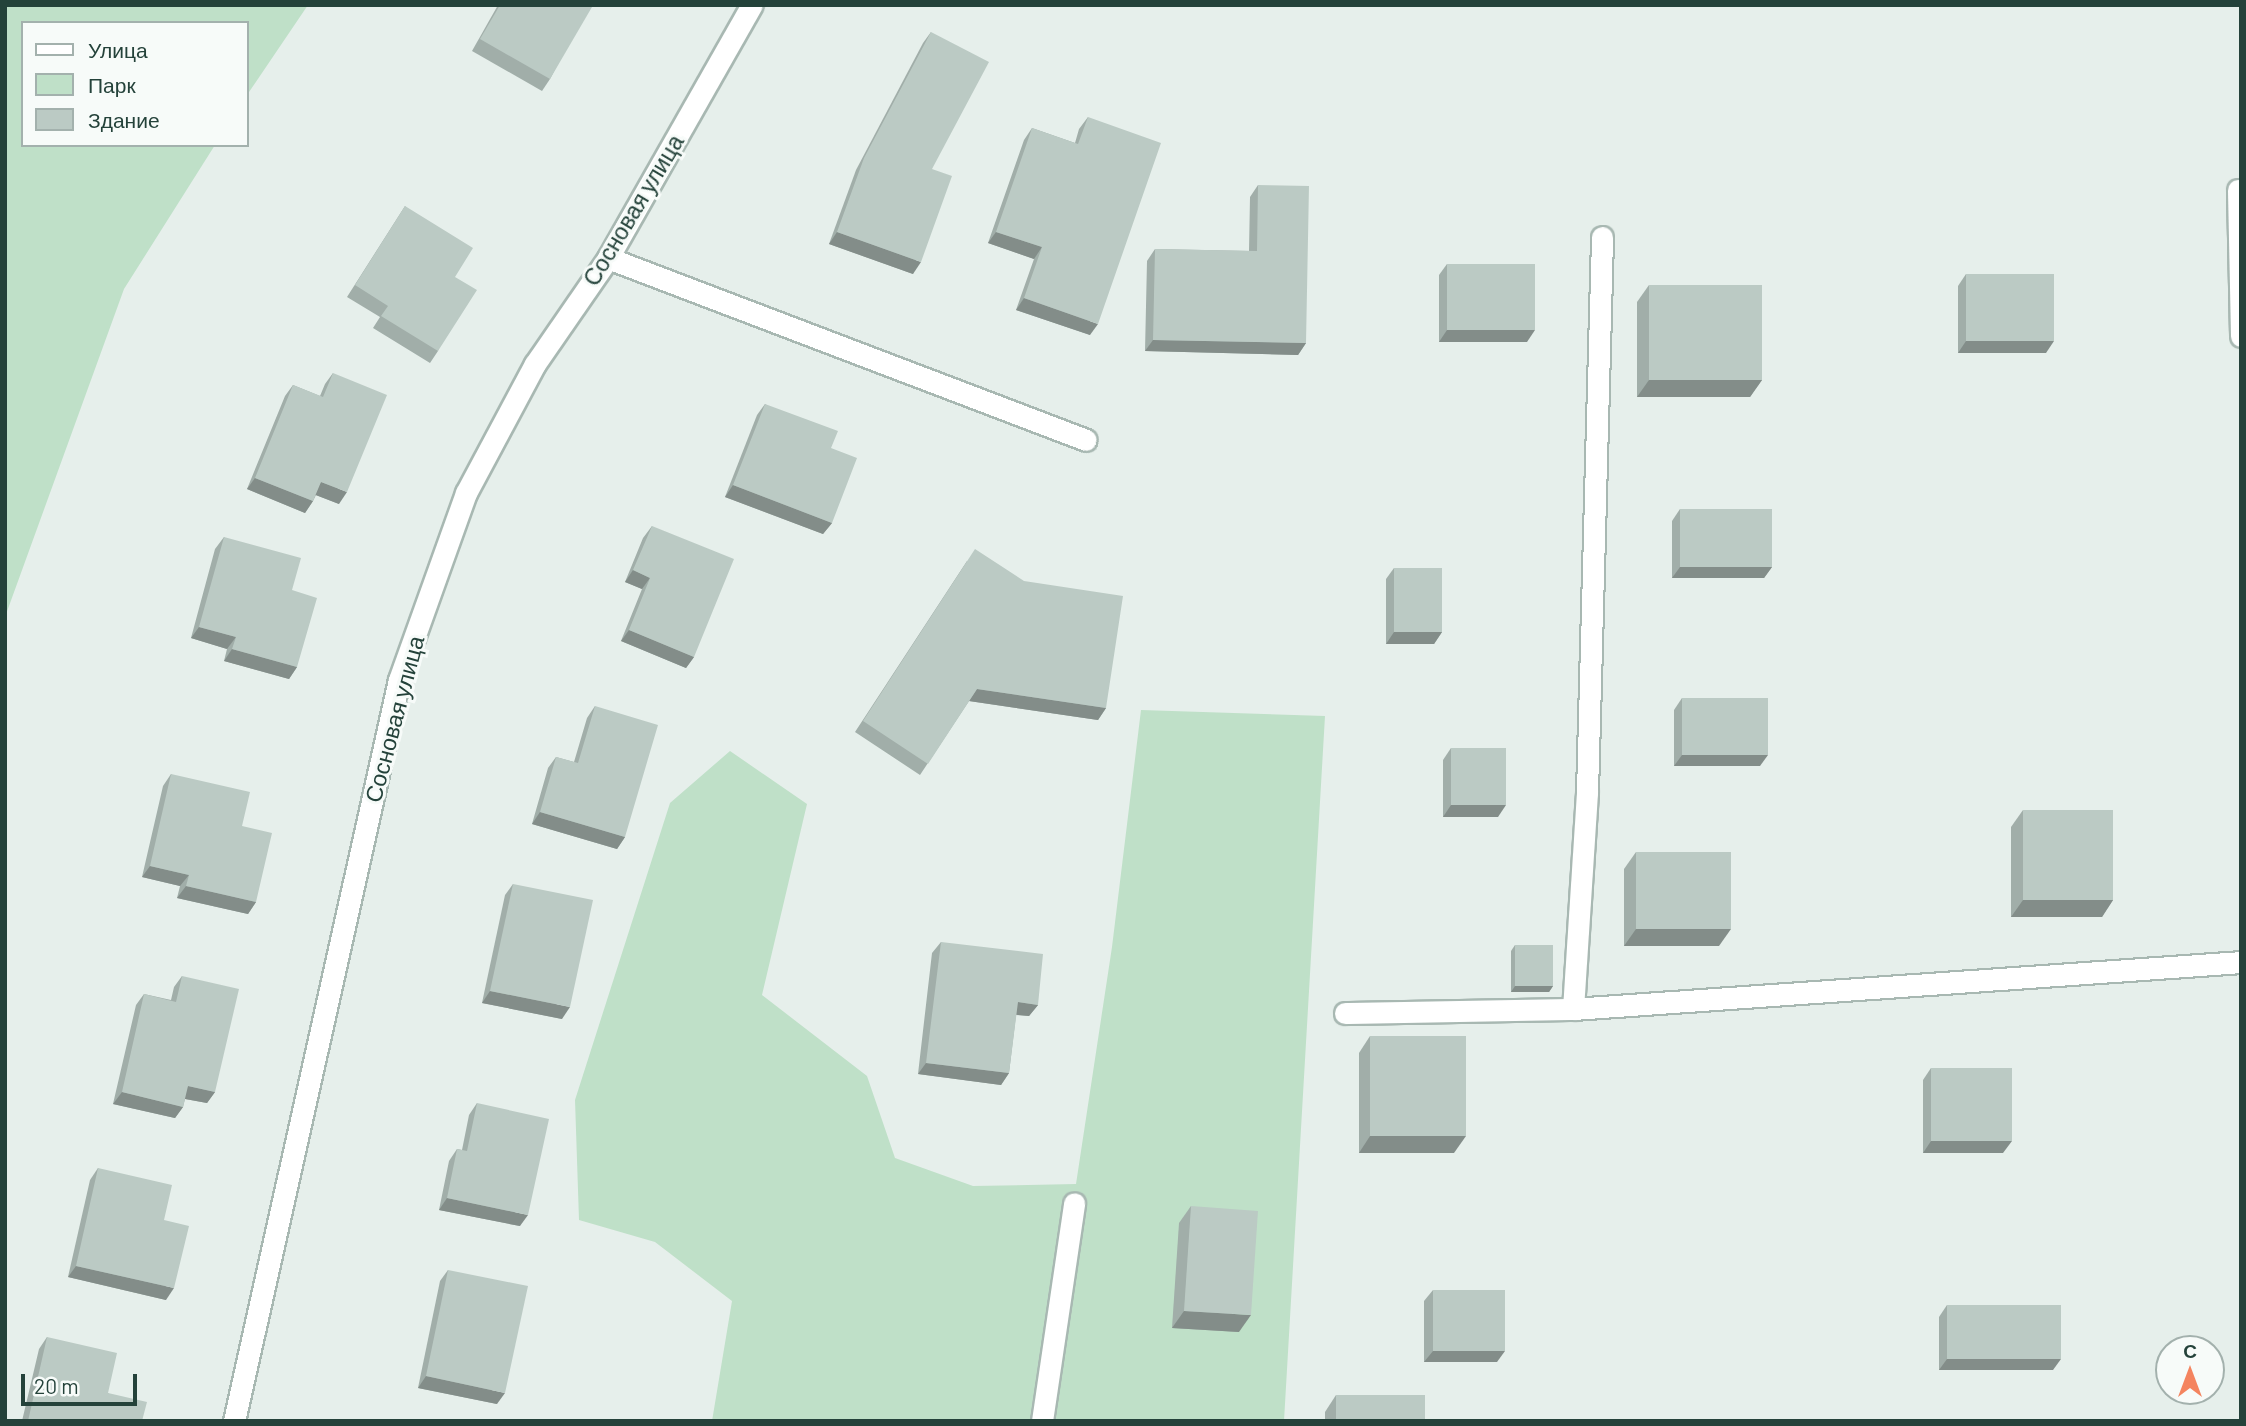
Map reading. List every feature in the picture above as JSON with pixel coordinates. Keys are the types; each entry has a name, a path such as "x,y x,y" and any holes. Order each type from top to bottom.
{"street":[{"name":"Сосновая улица","path":"234,1421 399,680 466,493 535,364 608,258 752,5"},
{"path":"2238,190 2241,336"},
{"path":"1573,1009 1587,793 1602,237"},
{"path":"608,258 1086,440"},
{"path":"1345,1013 1573,1009 2241,962"},
{"path":"1042,1421 1074,1203"}],"green space":[{"path":"5,5 308,5 248,94 248,21 21,21 21,147 214,147 124,289 5,617"},
{"path":"1141,710 1325,716 1284,1421 712,1421 732,1301 655,1242 579,1220 575,1100 670,803 730,751 807,804 762,995 867,1076 895,1158 973,1186 1076,1184 1112,947"}],"building":[{"path":"500,5 592,7 550,79 480,39"},
{"path":"931,32 989,62 932,169 952,176 921,262 837,232 864,158"},
{"path":"1088,117 1161,143 1098,324 1024,298 1042,247 996,232 1032,128 1078,144"},
{"path":"1258,185 1309,186 1306,343 1153,340 1155,249 1257,251"},
{"path":"405,206 473,248 455,277 477,290 438,351 381,316 388,306 355,285"},
{"path":"1447,264 1535,264 1535,330 1447,330"},
{"path":"1966,274 2054,274 2054,341 1966,341"},
{"path":"1649,285 1762,285 1762,380 1649,380"},
{"path":"333,373 387,395 347,492 321,482 313,501 255,478 293,385 323,397"},
{"path":"765,404 838,431 831,448 857,458 832,523 733,485"},
{"path":"1680,509 1772,509 1772,567 1680,567"},
{"path":"652,526 734,559 694,657 629,630 650,578 633,570"},
{"path":"224,537 301,558 292,590 317,598 297,667 232,649 236,637 199,627"},
{"path":"975,549 1024,581 1123,596 1106,708 977,689 928,764 863,721"},
{"path":"1394,568 1442,568 1442,632 1394,632"},
{"path":"1682,698 1768,698 1768,755 1682,755"},
{"path":"595,706 658,725 625,837 540,812 556,757 578,763"},
{"path":"1451,748 1506,748 1506,805 1451,805"},
{"path":"171,774 250,792 242,826 272,833 256,902 186,886 189,875 150,866"},
{"path":"2023,810 2113,810 2113,900 2023,900"},
{"path":"1636,852 1731,852 1731,929 1636,929"},
{"path":"513,884 593,900 570,1007 490,991"},
{"path":"941,942 1043,954 1038,1005 1018,1002 1009,1073 926,1063"},
{"path":"1515,945 1553,945 1553,986 1515,986"},
{"path":"182,976 239,989 215,1092 188,1086 183,1107 122,1092 144,994 176,1002"},
{"path":"1370,1036 1466,1036 1466,1136 1370,1136"},
{"path":"1931,1068 2012,1068 2012,1141 1931,1141"},
{"path":"477,1103 549,1119 528,1215 447,1198 457,1149 467,1151"},
{"path":"98,1168 172,1185 164,1220 189,1226 174,1288 76,1266"},
{"path":"1191,1206 1258,1211 1251,1315 1184,1311"},
{"path":"448,1270 528,1286 505,1393 426,1376"},
{"path":"1433,1290 1505,1290 1505,1351 1433,1351"},
{"path":"1947,1305 2061,1305 2061,1359 1947,1359"},
{"path":"47,1337 117,1353 108,1393 147,1402 142,1421 28,1421"},
{"path":"1336,1395 1425,1395 1425,1421 1336,1421"}]}
